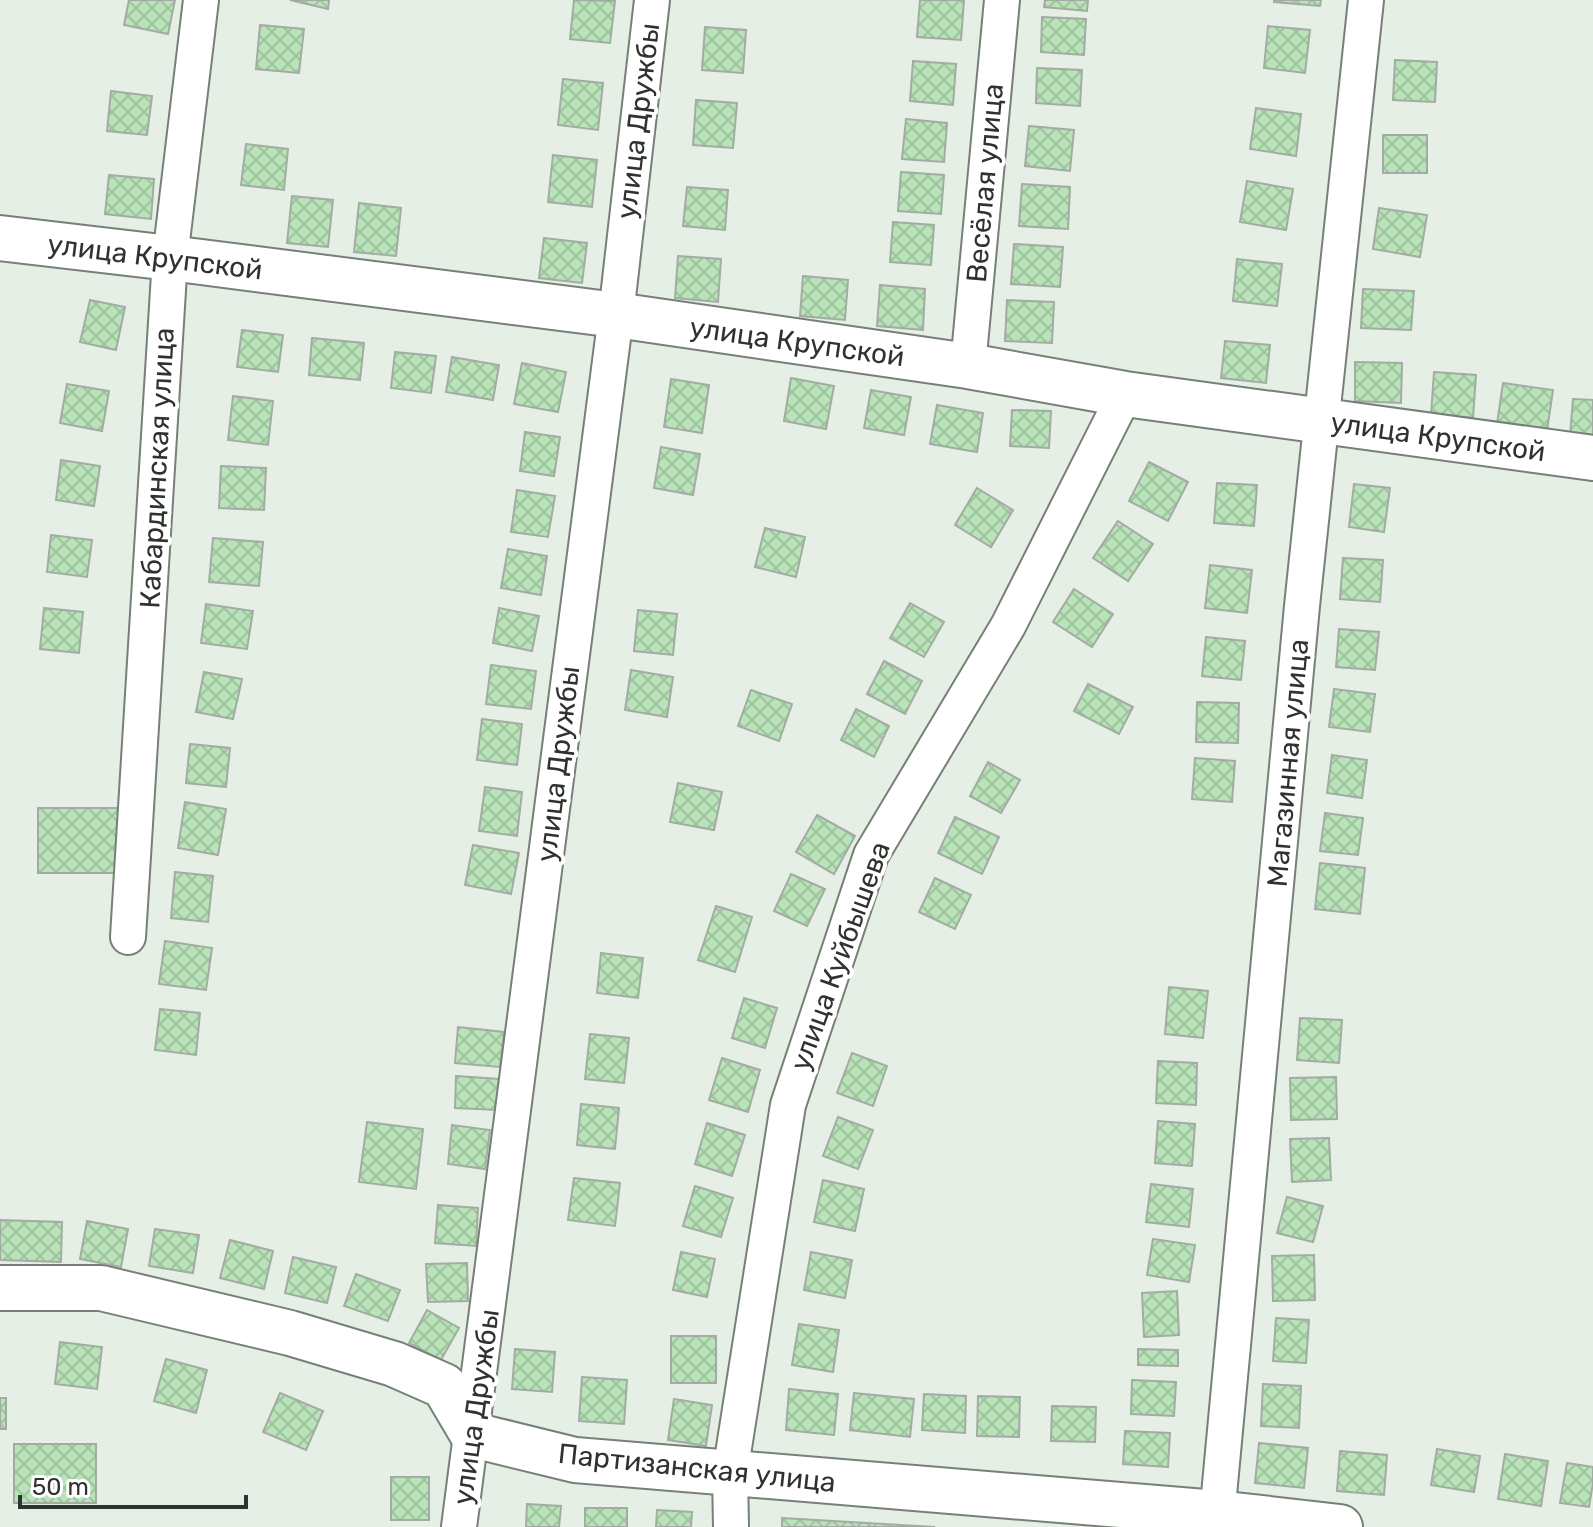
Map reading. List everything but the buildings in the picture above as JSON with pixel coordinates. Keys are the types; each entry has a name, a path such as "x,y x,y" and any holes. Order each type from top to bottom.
{"street":[{"name":"Кабардинская улица","path":"128,937 170,258 201,0"},
{"name":"улица Дружбы","path":"459,1527 616,315 652,0"},
{"name":"Весёлая улица","path":"968,366 1002,0"},
{"name":"Магазинная улица","path":"1216,1520 1302,606 1366,0"},
{"name":"улица Крупской","path":"0,238 616,315 968,366 1125,394 1593,458"},
{"name":"улица Куйбышева","path":"731,1527 730,1473 788,1105 871,855 1008,626 1125,394"},
{"path":"0,1288 101,1288 290,1333 394,1364 444,1386 473,1435"},
{"name":"Партизанская улица","path":"473,1435 575,1460 1216,1520 1340,1527"}]}
